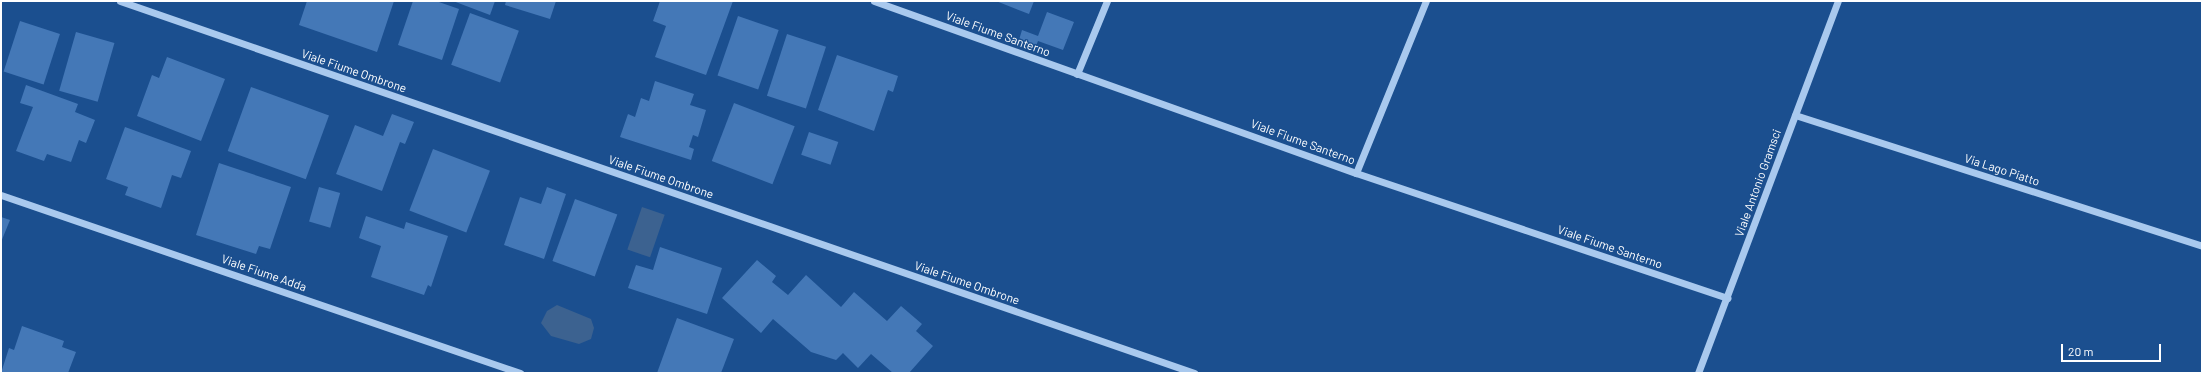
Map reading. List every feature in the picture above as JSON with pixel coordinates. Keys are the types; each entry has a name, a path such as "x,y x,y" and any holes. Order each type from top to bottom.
{"street":[{"name":"Viale Fiume Ombrone","path":"120,1 1194,373"},
{"name":"Viale Fiume Santerno","path":"874,1 1356,173 1728,298"},
{"path":"1077,74 1107,1"},
{"path":"1356,173 1426,1"},
{"name":"Viale Antonio Gramsci","path":"1698,373 1728,298 1838,1"},
{"name":"Via Lago Piatto","path":"1795,115 2202,246"},
{"name":"Viale Fiume Adda","path":"1,194 520,373"}],"water":[{"path":"642,207 665,215 650,257 627,250"},
{"path":"557,305 591,319 594,328 591,339 579,344 551,336 541,323 547,311"}],"building":[{"path":"307,1 394,1 377,52 299,25"},
{"path":"413,1 436,1 459,9 442,60 398,45"},
{"path":"453,1 495,1 490,15"},
{"path":"506,1 556,1 550,19 505,5"},
{"path":"660,1 733,1 706,75 655,57 666,26 653,21"},
{"path":"996,1 1034,1 1029,14"},
{"path":"1047,12 1074,22 1063,50 1038,41 1036,46 1019,40 1022,30 1038,36"},
{"path":"470,13 519,31 500,82 451,65"},
{"path":"738,16 779,30 758,90 717,76"},
{"path":"20,21 60,34 44,84 4,71"},
{"path":"76,32 114,43 98,102 59,91"},
{"path":"787,34 826,47 806,108 767,96"},
{"path":"837,55 898,76 893,92 888,90 874,131 818,110"},
{"path":"167,57 225,79 201,141 137,116 152,75 159,78"},
{"path":"655,81 694,94 690,105 706,110 698,137 693,135 689,147 694,149 691,160 620,137 628,114 635,117 641,98 649,101"},
{"path":"26,85 78,104 75,112 95,120 86,143 79,140 71,162 47,154 44,161 16,151 33,107 20,103"},
{"path":"251,87 329,115 306,179 228,151"},
{"path":"734,103 795,126 772,184 712,161"},
{"path":"392,114 414,122 405,144 400,142 382,191 336,174 355,125 383,136"},
{"path":"125,127 191,151 181,178 172,175 161,208 125,195 128,187 106,179"},
{"path":"809,132 838,142 830,165 801,155"},
{"path":"433,149 490,171 466,232 409,211"},
{"path":"219,163 291,187 270,249 259,246 256,254 196,235"},
{"path":"319,187 340,193 330,228 309,222"},
{"path":"547,187 566,194 544,259 504,245 520,197 541,204"},
{"path":"575,199 617,214 595,276 552,261"},
{"path":"366,216 404,229 406,222 448,236 431,287 428,285 424,295 371,277 381,246 359,238"},
{"path":"1,217 10,220 1,242"},
{"path":"660,247 722,268 707,314 628,288 636,265 653,270"},
{"path":"757,260 776,276 772,282 788,295 806,275 841,307 854,292 887,321 901,306 922,324 916,331 933,346 909,373 893,373 871,354 858,368 843,353 836,360 811,352 773,319 761,333 722,298"},
{"path":"677,318 734,339 721,373 657,373"},
{"path":"22,326 64,341 62,347 76,352 68,373 1,373 9,348 14,350"}]}
